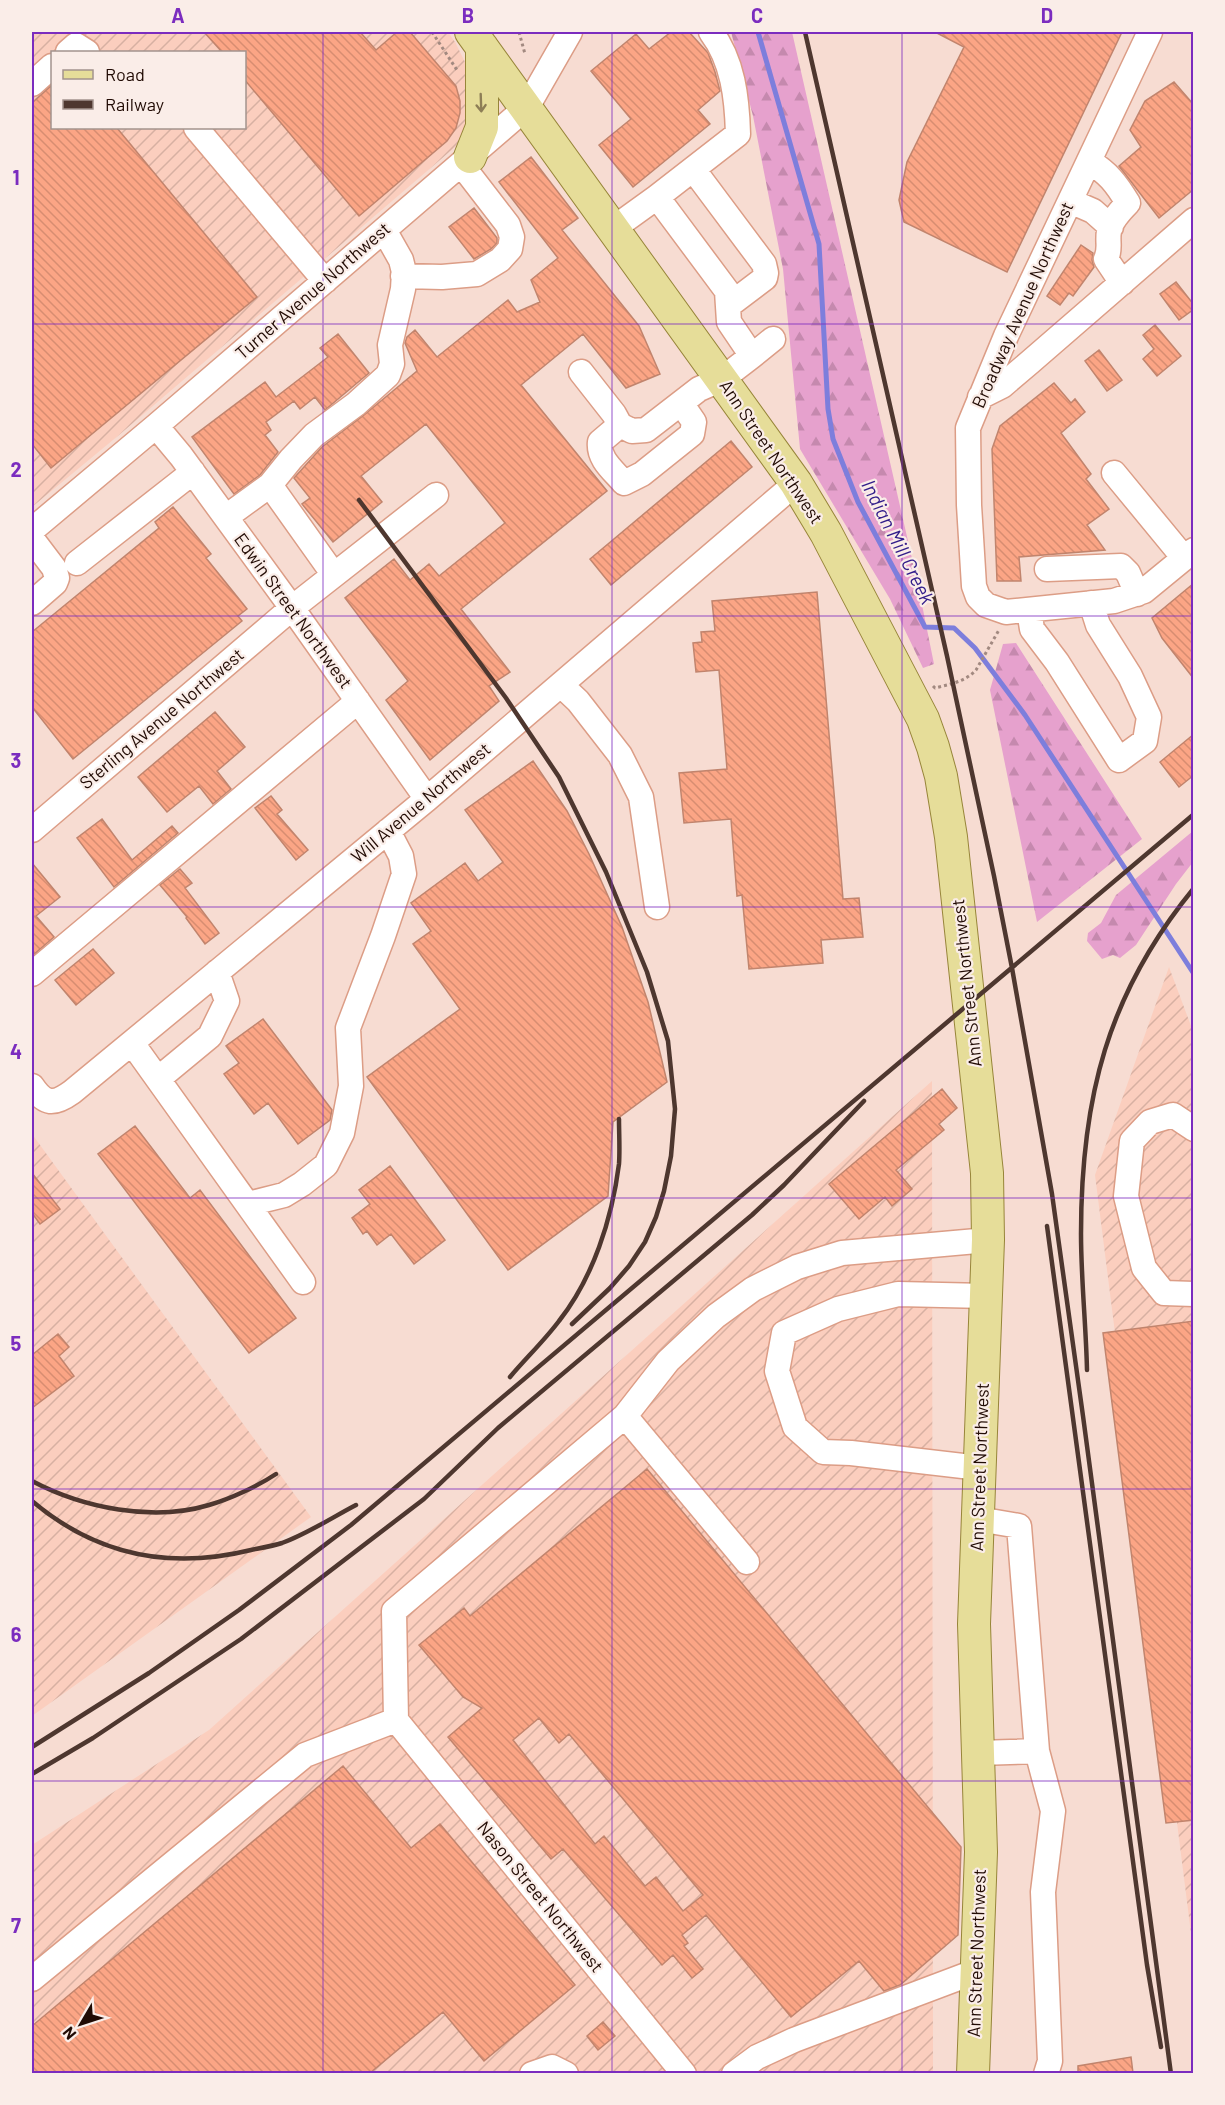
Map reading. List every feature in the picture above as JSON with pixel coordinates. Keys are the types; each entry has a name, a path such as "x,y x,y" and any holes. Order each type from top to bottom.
{"main road":[{"name":"Ann Street Northwest","path":"477,39 796,483 826,533 909,689 933,747 948,815 987,1173 988,1240 974,1624 981,1852 973,2073"},
{"path":"465,161 482,127 477,39"}],"street":[{"name":"Turner Avenue Northwest","path":"32,530 527,107 570,32"},
{"path":"614,228 738,134 733,79 721,45 711,32"},
{"name":"Broadway Avenue Northwest","path":"1114,600 1006,612 986,605 978,597 974,586 969,505 969,428 1011,325 1150,32"},
{"path":"69,51 76,45 85,51"},
{"path":"32,84 51,67"},
{"path":"197,129 326,281"},
{"path":"404,276 442,277 477,274 500,260 510,249 512,237 508,225 465,161"},
{"path":"1089,161 1106,171 1128,203 1119,212 1111,227 1106,260 1122,283"},
{"path":"693,169 764,264 765,278 728,306"},
{"path":"657,196 727,291 729,322 752,356"},
{"path":"1070,201 1093,211 1111,227"},
{"path":"980,397 1002,386 1194,220"},
{"path":"226,517 270,485 314,435 364,397 388,375 392,364 390,345 404,276 401,260 384,230"},
{"path":"581,372 620,425 632,431 646,430 699,389 722,379 773,339"},
{"path":"620,425 600,442 599,448 601,457 624,483 642,474 693,434 694,423 681,403"},
{"name":"Edwin Street Northwest","path":"156,426 226,517 427,799"},
{"path":"77,563 193,472"},
{"path":"1114,473 1189,554 1158,582 1114,600"},
{"name":"Will Avenue Northwest","path":"34,1090 43,1100 53,1102 62,1100 427,799 796,483"},
{"path":"270,485 334,575"},
{"name":"Sterling Avenue Northwest","path":"32,830 292,608 436,495"},
{"path":"32,539 54,568 57,578 55,583 32,603"},
{"path":"1029,610 1032,629 1057,663 1119,760 1145,741 1149,717 1130,676 1098,625 1128,573 1121,566 1047,569"},
{"path":"561,685 578,701 620,755 640,797 657,906"},
{"path":"32,974 358,701"},
{"path":"248,1204 285,1195 302,1184 326,1165 342,1133 351,1086 348,1029 387,927 404,874 401,856 388,831"},
{"path":"158,1079 210,1036 227,1000 217,972"},
{"path":"132,1043 303,1282"},
{"path":"1194,1129 1173,1115 1150,1122 1132,1141 1126,1196 1144,1268 1164,1293 1194,1294"},
{"path":"32,1979 305,1755 396,1720 394,1611 625,1416 668,1361 716,1316 753,1289 797,1267 842,1253 988,1240"},
{"path":"980,1468 851,1453 823,1452 795,1427 777,1371 784,1334 838,1309 898,1293 986,1296"},
{"path":"625,1416 747,1562"},
{"path":"978,1520 1019,1526 1037,1751 1053,1811 1042,1892 1050,2061 1046,2073"},
{"name":"Nason Street Northwest","path":"396,1720 684,2073"},
{"path":"979,1753 1037,1751"},
{"path":"734,2073 757,2057 794,2040 977,1971"},
{"path":"532,2073 552,2067 566,2073"}],"path":[{"path":"432,32 455,64 459,74"},
{"path":"519,32 525,54"},
{"path":"909,689 929,678 934,688 966,680 976,670 998,633"}],"shaded area":[{"path":"32,32 448,32 475,82 468,136 32,507"},
{"path":"1169,967 1194,1034 1193,1949 1095,1175"},
{"path":"932,1081 933,2073 32,2074 32,1845 209,1730"},
{"path":"32,1134 311,1517 32,1716"}],"green space":[{"path":"731,32 792,32 918,585 934,664 923,668 890,599 800,449 783,269 753,116"},
{"path":"1016,643 1142,839 1037,922 990,690 1003,644"},
{"path":"1193,831 1193,862 1136,945 1120,958 1113,955 1102,959 1087,941 1088,933 1101,923 1116,895"}],"building":[{"path":"204,32 360,32 376,50 397,32 410,32 456,86 460,113 456,128 447,141 359,216 246,81 246,51 221,51"},
{"path":"671,32 689,32 708,53 720,91 698,110 710,124 633,187 599,145 631,119 591,71 636,34 649,49"},
{"path":"935,32 1122,32 1007,272 904,222 899,200 907,162 964,47"},
{"path":"1174,82 1194,105 1194,189 1159,218 1119,166 1141,147 1130,130 1145,101"},
{"path":"51,86 51,129 118,129 257,297 51,468 32,444 32,103"},
{"path":"531,157 578,218 562,230 639,326 660,374 626,388 583,334 521,385 607,491 461,609 510,672 489,686 499,701 430,760 386,700 408,681 345,598 394,559 410,580 429,564 439,576 505,523 426,424 361,476 382,502 333,542 302,504 310,498 294,478 322,447 417,371 405,343 407,337 415,330 437,357 508,300 517,312 540,302 531,280 558,258 499,182"},
{"path":"474,208 497,238 497,243 474,259 449,227"},
{"path":"1081,245 1093,253 1094,267 1073,296 1069,293 1060,305 1047,296"},
{"path":"1176,282 1194,305 1194,309 1179,320 1160,294"},
{"path":"1155,325 1181,356 1157,376 1143,359 1154,349 1143,335"},
{"path":"338,334 369,373 325,410 315,397 300,409 294,401 266,422 271,430 265,435 278,452 260,475 234,494 192,437 265,382 276,397 328,357 320,348"},
{"path":"1099,350 1122,380 1107,391 1085,361"},
{"path":"1054,383 1071,403 1075,399 1085,412 1061,433 1091,474 1086,479 1109,509 1087,525 1105,550 1019,557 1021,581 997,581 992,449 1000,426"},
{"path":"731,441 752,467 611,585 590,559"},
{"path":"173,507 211,554 206,558 247,609 238,616 242,621 73,759 32,707 32,632 159,528 155,522"},
{"path":"1194,583 1194,679 1162,638 1152,618"},
{"path":"817,592 843,899 859,898 863,937 821,940 823,963 749,969 742,895 737,896 731,819 684,823 679,773 727,769 719,670 696,672 693,643 702,642 701,632 715,631 712,601"},
{"path":"215,712 245,747 217,771 231,789 213,804 199,786 167,812 138,777"},
{"path":"1194,734 1194,775 1179,787 1160,762"},
{"path":"533,761 567,811 622,927 648,1002 667,1082 613,1122 608,1196 508,1270 367,1077 460,1009 413,944 431,931 411,903 465,863 478,881 503,862 465,810"},
{"path":"271,796 282,810 277,814 308,850 296,860 255,808"},
{"path":"102,819 132,860 172,826 178,833 114,887 77,838"},
{"path":"32,863 60,897 36,916 54,937 32,956"},
{"path":"180,869 192,883 185,888 219,933 205,944 187,917 160,885"},
{"path":"93,949 114,973 76,1005 55,980"},
{"path":"263,1019 332,1110 330,1120 298,1144 268,1103 254,1114 224,1074 239,1063 226,1046"},
{"path":"942,1089 957,1108 939,1124 944,1130 896,1170 912,1189 892,1206 885,1197 859,1219 829,1184"},
{"path":"135,1126 190,1198 200,1190 296,1318 249,1353 98,1154"},
{"path":"390,1166 445,1240 414,1264 391,1234 377,1245 367,1231 363,1234 352,1218 370,1204 359,1190"},
{"path":"32,1173 60,1209 40,1224 32,1213"},
{"path":"1194,1321 1194,1820 1166,1823 1103,1333"},
{"path":"58,1334 69,1347 59,1356 74,1376 32,1408 32,1355"},
{"path":"647,1469 961,1847 958,1935 900,1985 884,1991 859,1961 791,2017 706,1915 682,1935 688,1943 684,1946 703,1969 692,1978 673,1955 662,1965 563,1849 551,1859 448,1737 482,1708 463,1697 419,1645 464,1608 470,1616","holes":["539,1718 559,1743 569,1734 703,1895 683,1911 656,1877 645,1886 604,1836 595,1844 513,1740"]},
{"path":"343,1766 411,1848 440,1824 575,1985 484,2061 443,2012 370,2073 32,2073 32,2026"},
{"path":"603,2022 615,2036 598,2050 587,2036"},
{"path":"1131,2057 1133,2073 1078,2073 1078,2066"}],"waterway":[{"name":"Indian Mill Creek","path":"758,32 819,244 828,409 833,439 858,502 925,627 954,628 975,648 1025,715 1194,974"}],"railway":[{"path":"805,32 947,656 1012,968 1052,1194 1171,2074"},
{"path":"359,500 506,698 559,777 606,872 647,972 668,1041 675,1109 671,1156 656,1217 645,1242 629,1266 610,1288 572,1324"},
{"path":"32,1747 149,1673 239,1610 351,1525 1194,814"},
{"path":"1087,1370 1081,1234 1082,1185 1086,1138 1094,1093 1105,1050 1120,1008 1164,928 1194,888"},
{"path":"32,1774 93,1738 241,1639 424,1499 498,1428 752,1215 784,1185 864,1101"},
{"path":"510,1377 559,1321 582,1286 591,1267 606,1227 616,1185 619,1164 619,1119"},
{"path":"1047,1226 1147,1965 1161,2047"},
{"path":"32,1481 73,1499 96,1505 119,1510 165,1512 209,1505 235,1496 276,1474"},
{"path":"32,1501 82,1535 109,1546 136,1554 192,1559 221,1556 282,1543 356,1505"}]}
